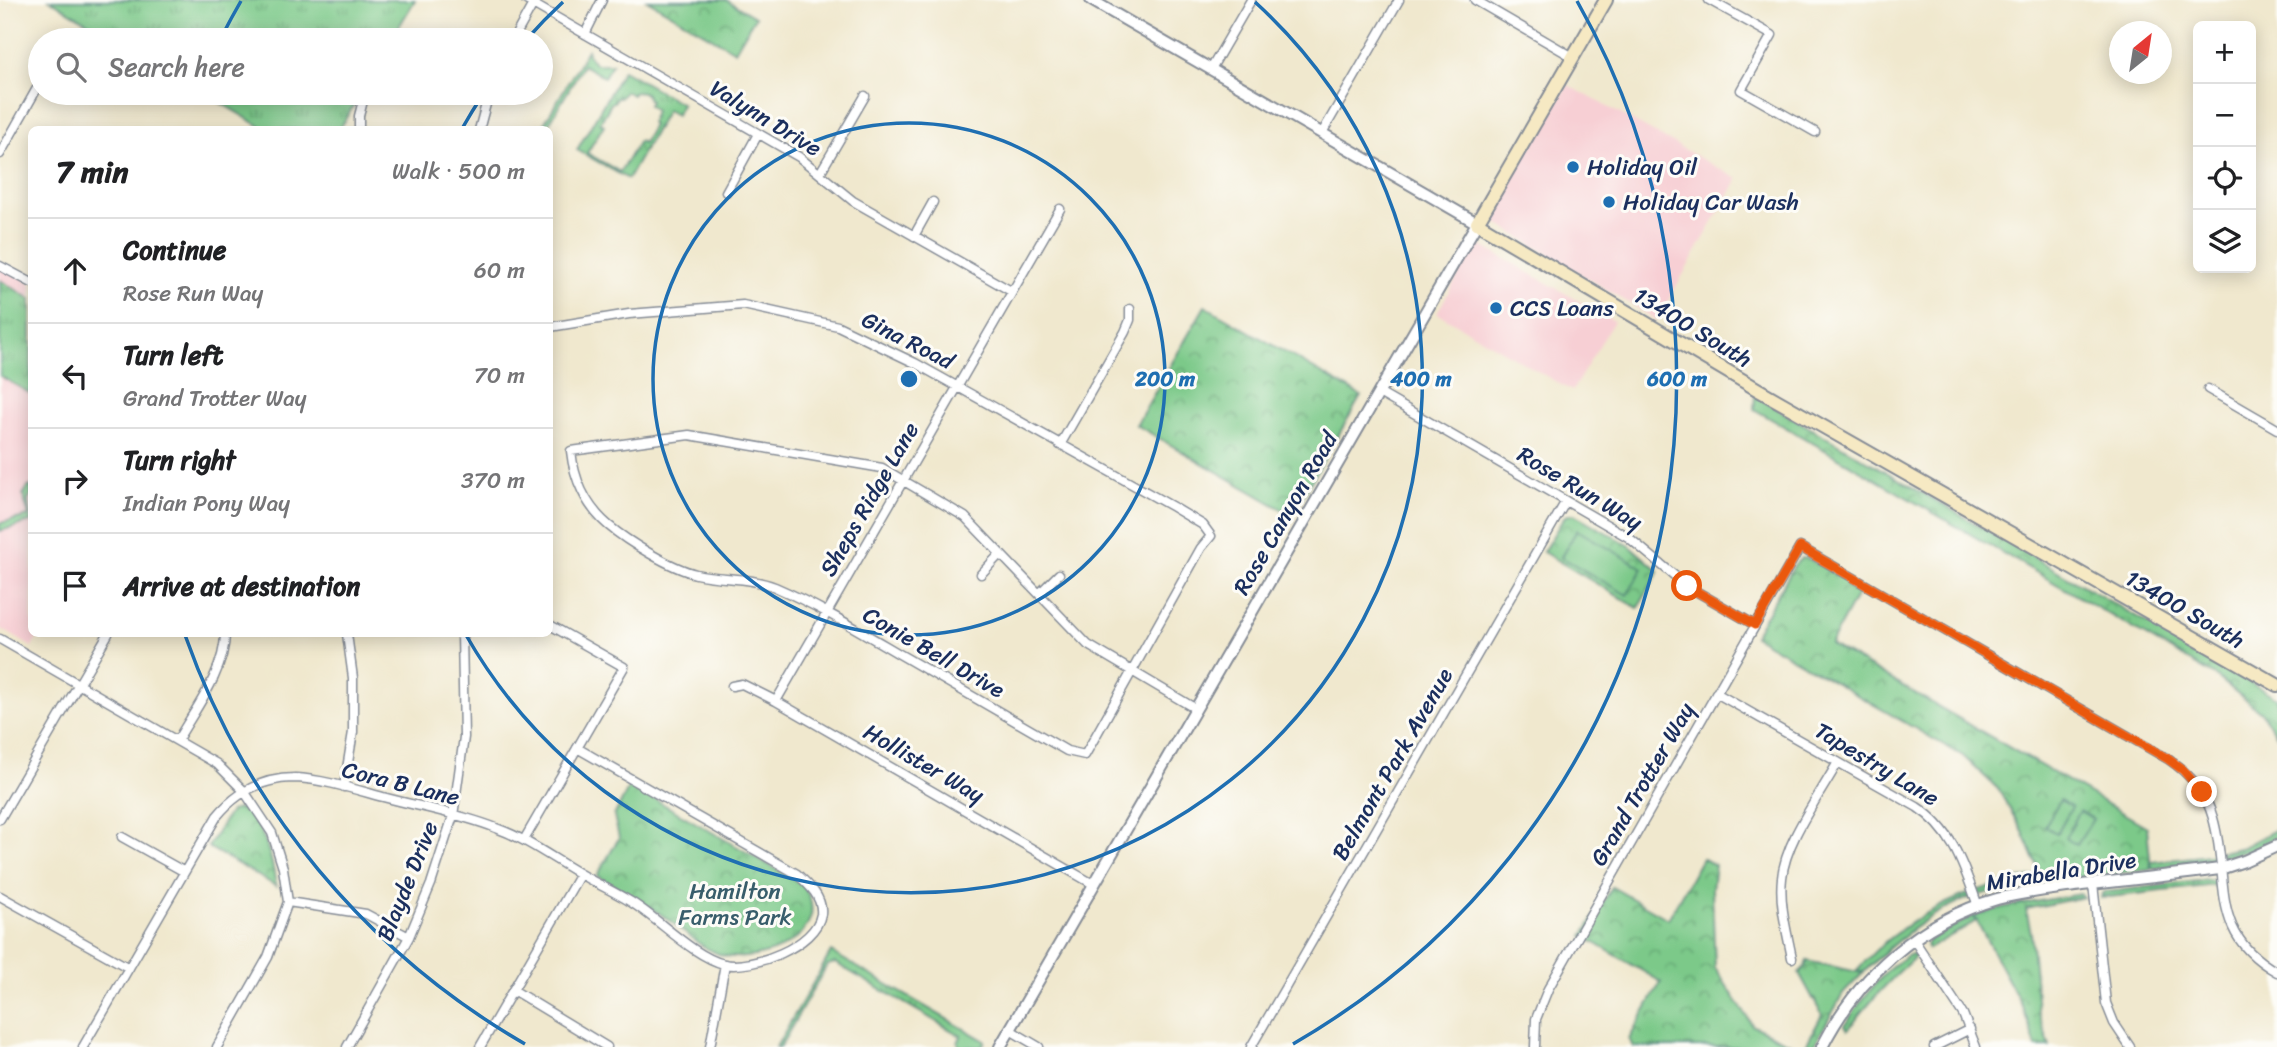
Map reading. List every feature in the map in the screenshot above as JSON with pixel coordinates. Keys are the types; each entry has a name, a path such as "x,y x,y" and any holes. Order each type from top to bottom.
{"main road":[{"name":"Rose Canyon Road","path":"1477,223 1606,0"},
{"name":"13400 South","path":"1477,223 1757,389 2277,685"}],"street":[{"path":"585,34 602,0"},
{"name":"13400 South","path":"1091,0 1477,223"},
{"path":"1210,69 1251,0"},
{"path":"1322,134 1399,0"},
{"path":"1475,0 1573,57"},
{"path":"1709,0 1772,35 1741,90 1815,132"},
{"path":"518,28 529,2"},
{"name":"Valynn Drive","path":"529,2 799,157 853,201 1011,291"},
{"path":"820,173 865,96"},
{"path":"0,154 28,104"},
{"path":"359,126 362,105"},
{"path":"480,126 486,105"},
{"path":"726,192 758,134"},
{"path":"914,236 933,202"},
{"name":"Sheps Ridge Lane","path":"776,701 1060,209"},
{"name":"Rose Canyon Road","path":"1000,1047 1477,223"},
{"path":"0,266 28,282"},
{"name":"Gina Road","path":"553,327 629,314 743,305 838,326 915,363 1194,519 1203,525 1211,536"},
{"path":"1060,445 1125,332 1130,320 1130,309"},
{"path":"2208,389 2277,429"},
{"name":"Rose Run Way","path":"1379,393 1634,541 1687,586 1755,625"},
{"name":"Conie Bell Drive","path":"903,480 882,468 689,435 571,451 573,469 583,494 593,508 608,525 646,552 694,574 772,586 827,612 1067,751 1085,755 1201,548 1211,536"},
{"path":"903,480 965,517 1088,645 1196,709"},
{"name":"Belmont Park Avenue","path":"1251,1047 1566,501"},
{"name":"Grand Trotter Way","path":"1535,1047 1536,1019 1548,989 1800,547 2176,764 2196,784 2211,810 2220,869"},
{"path":"981,574 1000,554"},
{"path":"1039,594 1059,574"},
{"path":"524,840 624,667 553,627"},
{"path":"0,819 106,637"},
{"path":"177,741 211,683 225,646 225,637"},
{"path":"344,787 353,732 353,678 347,637"},
{"name":"Blayde Drive","path":"347,1047 409,937 431,884 453,816 464,737 462,637"},
{"path":"0,639 217,764 244,791 271,833 284,868 288,902 268,957 217,1047"},
{"name":"Hollister Way","path":"732,686 742,684 776,701 1093,884"},
{"name":"Tapestry Lane","path":"1716,693 1917,807 1935,820 1955,846 1978,906"},
{"path":"577,748 797,874 812,888 818,901 821,912 809,935 766,960 725,964 710,1047"},
{"path":"1792,958 1782,898 1783,867 1790,847 1838,762"},
{"name":"Cora B Lane","path":"83,1047 217,816 231,799 244,791 266,782 295,778 344,787 495,827 524,840 632,903 696,950 725,964"},
{"path":"122,837 183,872"},
{"name":"Mirabella Drive","path":"1822,1047 1843,1011 1863,985 1887,961 1942,922 1978,906 2015,895 2220,869 2256,857 2277,846"},
{"path":"2220,869 2225,907 2236,933 2253,956 2277,972"},
{"path":"480,1047 580,874"},
{"path":"2093,884 2106,1003 2113,1023 2130,1047"},
{"path":"0,896 129,968"},
{"path":"288,902 366,914 409,937"},
{"path":"1914,940 1953,997 1976,1047"},
{"path":"513,990 607,1047"},
{"path":"1934,1047 1970,1029"},
{"path":"1010,1030 1039,1047"}],"shaded area":[{"path":"1568,85 1738,179 1657,320 1488,218"},
{"path":"1482,246 1614,321 1572,391 1437,313 1471,252"},
{"path":"0,266 28,281 28,637 38,637 32,647 0,628"}],"green space":[{"path":"50,0 415,0 398,28 97,28"},
{"path":"647,0 726,0 755,17 735,51"},
{"path":"587,50 596,64 612,64 604,77 583,65 548,126 543,126"},
{"path":"623,70 682,104 676,115 667,110 628,179 577,150","holes":["625,91 632,95 634,92 645,93 650,101 648,105 655,110 651,123 653,125 643,143 639,141 620,172 587,153 604,125 600,123 612,102 617,97 620,98"]},
{"path":"224,105 354,105 341,126 260,126"},
{"path":"0,280 28,297 28,392 0,376"},
{"path":"1205,306 1361,396 1292,515 1136,425"},
{"path":"1755,396 2277,698 2277,735 2261,712 2217,677 1754,409"},
{"path":"28,487 28,512 23,495"},
{"path":"1574,514 1630,546 1659,571 1638,608 1543,552 1565,516"},
{"path":"28,516 28,523 0,531 0,523"},
{"path":"1577,530 1643,568 1627,595 1561,557"},
{"path":"1802,558 1809,559 1860,589 1830,644 2147,827 2151,869 2044,882 2023,832 1998,789 1963,756 1754,636 1795,564"},
{"name":"Hamilton Farms Park","path":"630,785 802,884 811,902 810,918 803,932 773,951 754,956 719,954 597,876 619,838 614,816"},
{"path":"2060,800 2072,807 2057,834 2045,826"},
{"path":"242,808 262,833 273,866 276,886 208,847 230,811"},
{"path":"2080,811 2093,819 2077,845 2065,838"},
{"path":"2277,829 2277,836 2251,850 2152,869 2151,862 2209,855 2243,847"},
{"path":"1702,858 1715,865 1712,889 1715,968 1753,1026 1798,1047 1633,1047 1629,1039 1661,982 1583,936 1612,887 1668,919"},
{"path":"2041,875 2043,881 1978,895 1940,911 1886,950 1864,972 1856,971 1891,937 1944,904 2000,884"},
{"path":"2213,881 2216,885 2100,898 2107,892"},
{"path":"2080,894 2084,897 2026,909 2031,933 2038,1010 2050,1047 2036,1047 2023,1008 1974,916 2005,907"},
{"path":"1974,916 1976,921 1928,949 1926,945 1929,940"},
{"path":"831,952 985,1041 982,1047 960,1047 958,1043 961,1036 835,963 827,965 780,1047 776,1047"},
{"path":"1912,954 1916,956 1880,991 1848,1030 1845,1025 1875,985 1903,958"},
{"path":"1807,961 1863,973 1843,994 1813,1047 1805,1047 1822,1015 1799,973"}],"place":[{"name":"Holiday Oil","path":"1573,167"},
{"name":"Holiday Car Wash","path":"1609,202"},
{"name":"CCS Loans","path":"1496,308"}],"route":[{"path":"1687,586 1755,625 1800,547 2168,759 2183,770 2202,792"}]}
